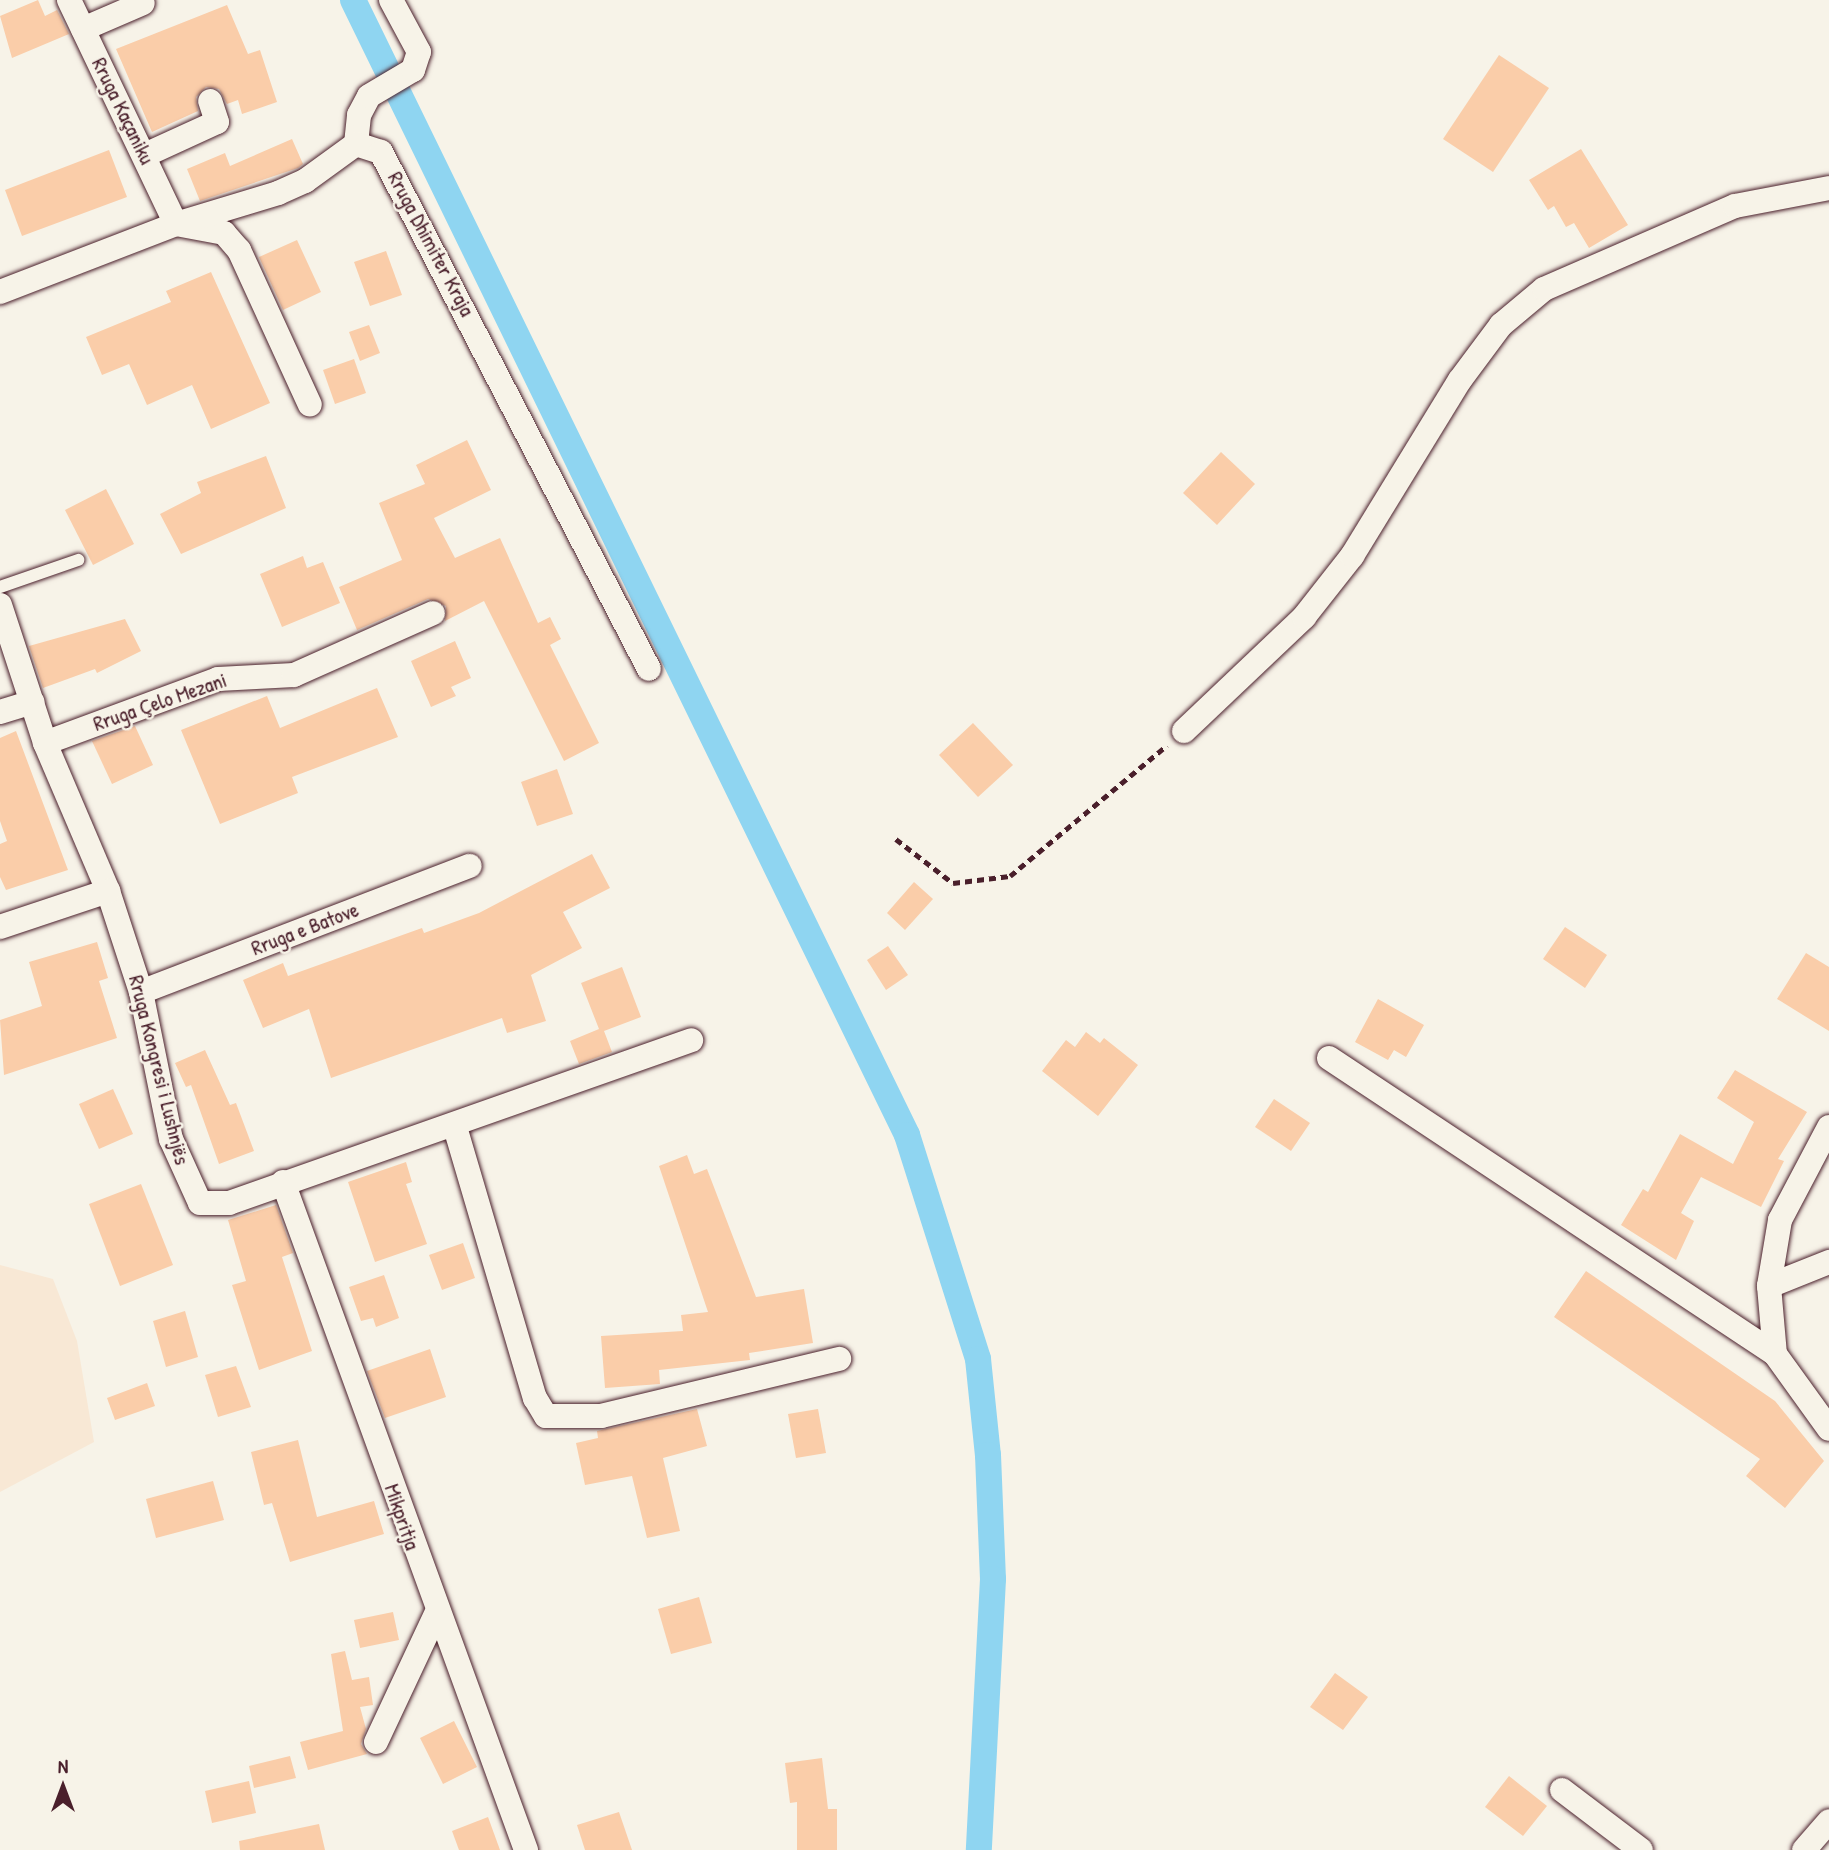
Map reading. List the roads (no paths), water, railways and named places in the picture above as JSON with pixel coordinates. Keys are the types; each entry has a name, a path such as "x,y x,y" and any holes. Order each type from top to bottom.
{"street":[{"name":"Rruga Kaçaniku","path":"69,0 176,224"},
{"path":"0,292 176,224 305,181 356,144 359,115 369,96 413,70 419,52 391,0"},
{"path":"83,29 143,3"},
{"path":"145,155 217,122 210,101"},
{"name":"Rruga Dhimiter Kraja","path":"356,144 382,152 400,181 649,669"},
{"path":"1184,732 1304,617 1352,556 1460,380 1501,325 1544,289 1735,206 1829,188"},
{"path":"176,224 224,233 239,250 310,405"},
{"name":"Rruga Kongresi i Lushnjës","path":"0,605 45,743 108,891 141,992 172,1139 192,1192 200,1203 215,1206 455,1127 691,1040"},
{"name":"Rruga Çelo Mezani","path":"45,743 218,679 294,674 433,613"},
{"path":"0,712 32,702"},
{"name":"Rruga e Batove","path":"141,992 470,866"},
{"path":"0,927 108,891"},
{"path":"1329,1058 1775,1354 1829,1429"},
{"path":"455,1127 535,1398 546,1416 601,1416 839,1359"},
{"path":"1775,1354 1769,1286 1780,1220 1829,1127"},
{"name":"Mikpritja","path":"283,1182 436,1614 526,1850"},
{"path":"1769,1286 1829,1262"},
{"path":"376,1742 436,1614"},
{"path":"1562,1790 1641,1850"},
{"path":"1804,1850 1829,1821"}],"lane":[{"path":"0,587 78,560"}],"waterway":[{"path":"353,0 907,1135 978,1359 988,1455 993,1579 979,1850"}]}
